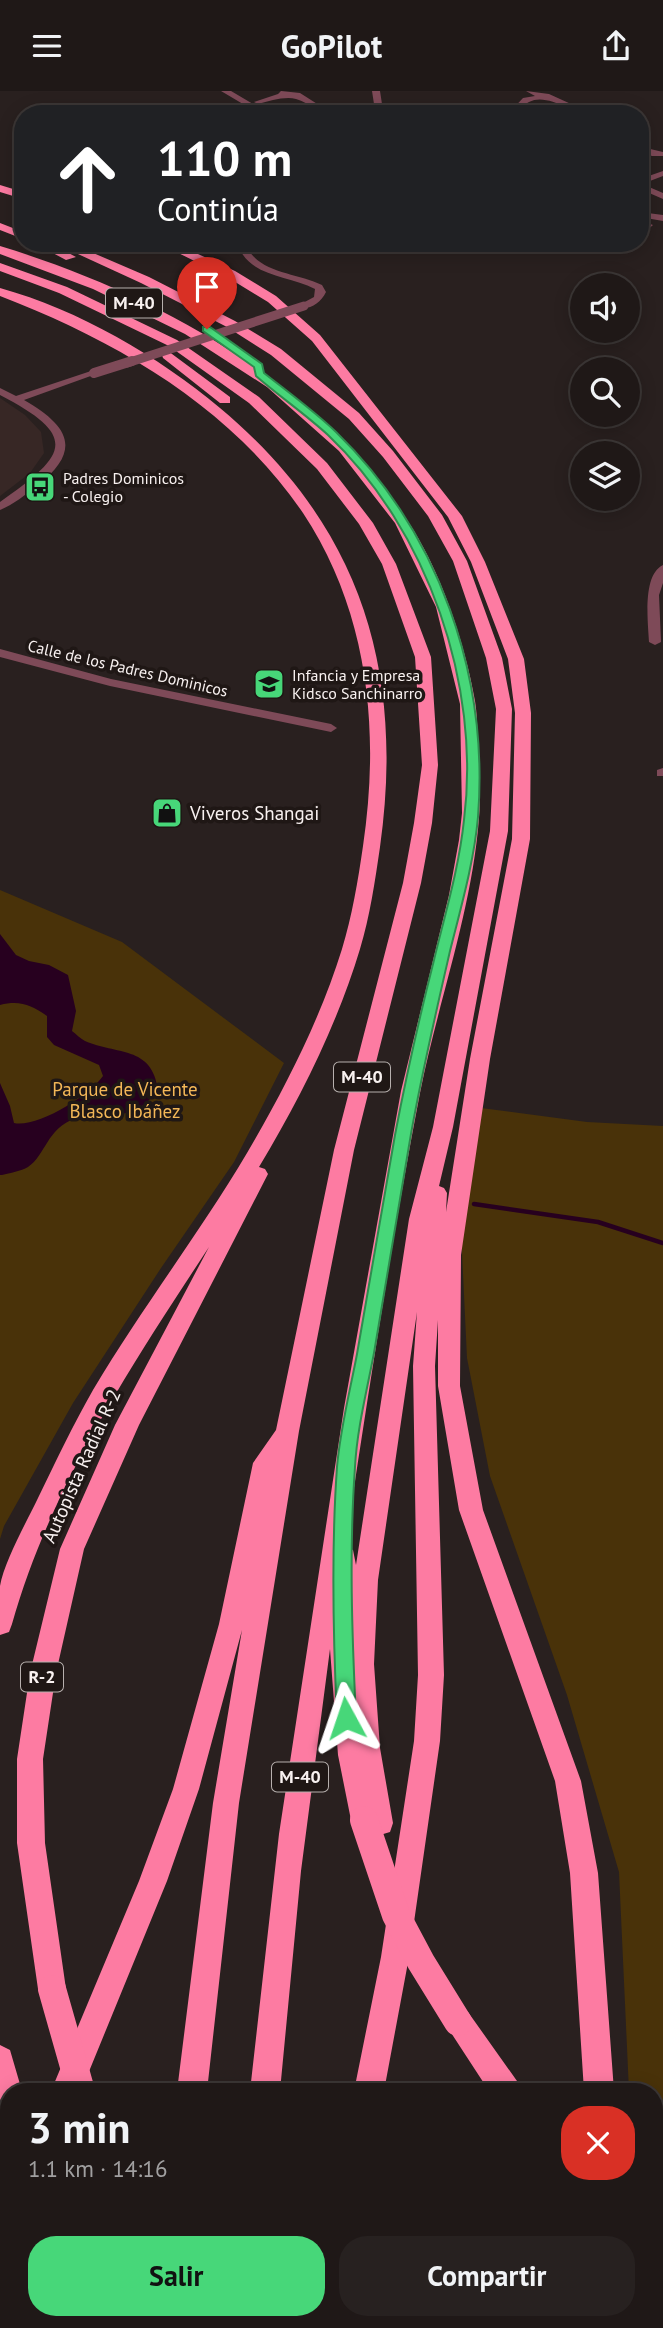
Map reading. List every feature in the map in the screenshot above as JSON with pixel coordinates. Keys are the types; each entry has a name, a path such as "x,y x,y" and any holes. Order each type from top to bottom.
{"highway":[{"name":"M-40","path":"0,250 87,281 197,335 259,374 332,433 359,463 399,517 426,563 459,655 471,711 471,820 458,889 423,1035 394,1182 346,1464 296,1801 266,2083"},
{"path":"59,252 129,286 207,329 259,366 259,374"},
{"path":"81,252 145,280 232,324 321,386 354,416 388,454 435,515 460,561 494,658 504,709 499,831 443,1127 420,1219 366,1580 360,1664 372,1821 387,1895 419,1962 500,2083"},
{"path":"183,252 231,274 262,293 316,338 454,516 478,562 516,659 523,713 521,839 480,1059 450,1255 449,1386 471,1510 568,1781 584,1873 598,2083"},
{"path":"0,270 91,311 172,358 240,412 271,448 328,542 362,622 382,727 377,813 364,896 348,959 323,1022 257,1152 82,1431 30,1540 8,1593 0,1624"},
{"name":"M-40","path":"0,270 63,290 173,343 254,400 322,466 366,523 388,564 424,657 430,765 418,847 412,883 344,1150 287,1431 226,1803 192,2083"},
{"path":"0,292 60,315 133,353 232,423 291,485"},
{"path":"0,299 97,334"},
{"name":"Autopista Radial R-2","path":"80,2083 52,1989 31,1843 30,1759 43,1673 72,1549 127,1425 309,1079 323,1022"},
{"path":"371,2083 396,1957 427,1741 431,1675 424,1366 443,1127"},
{"path":"69,2083 153,1881 186,1789 231,1624 265,1463 287,1431"},
{"path":"346,1464 342,1615 344,1695 355,1786 372,1821"},
{"path":"0,2060 5,2083"}],"street":[{"path":"225,91 249,105"},
{"path":"258,102 309,91"},
{"path":"523,91 526,100"},
{"path":"530,91 564,97 580,105"},
{"path":"521,105 526,100 546,92 571,105"},
{"path":"289,94 311,105"},
{"path":"16,399 304,306 317,299 321,292 319,287 258,265 245,252"},
{"path":"0,391 50,421 61,438 62,449 53,466 0,507"},
{"path":"655,642 653,595 663,568"},
{"name":"Calle de los Padres Dominicos","path":"0,653 123,685 331,728"}],"shaded area":[{"path":"0,398 25,415 41,432 44,453 30,473 0,496"},
{"path":"0,934 16,955 49,965 68,975 76,1011 72,1031 85,1041 140,1058 148,1065 158,1090 147,1102 128,1113 89,1115 66,1123 52,1135 39,1156 28,1167 2,1175 0,1083 14,1123 24,1123 36,1121 62,1109 103,1076 99,1065 54,1045 47,1037 47,1016 25,1005 0,1005"}],"green space":[{"name":"Parque de Vicente Blasco Ibáñez","path":"0,890 122,942 284,1063 234,1162 73,1403 4,1526 0,1539"},
{"path":"481,1108 587,1122 663,1126 663,2083 629,2083 619,1872 567,1695 490,1476 467,1358 461,1231"}],"waterway":[{"path":"145,1101 172,1113"},
{"path":"474,1204 598,1222 663,1243"}],"place":[{"name":"Padres Dominicos - Colegio","path":"40,487"},
{"name":"Infancia y Empresa Kidsco Sanchinarro","path":"269,684"},
{"name":"Viveros Shangai","path":"167,813"}],"route":[{"path":"207,329 259,366 259,374 332,433 359,463 399,517 426,563 459,655 471,711 471,820 403,1134 346,1464 342,1615 346,1718"}]}
